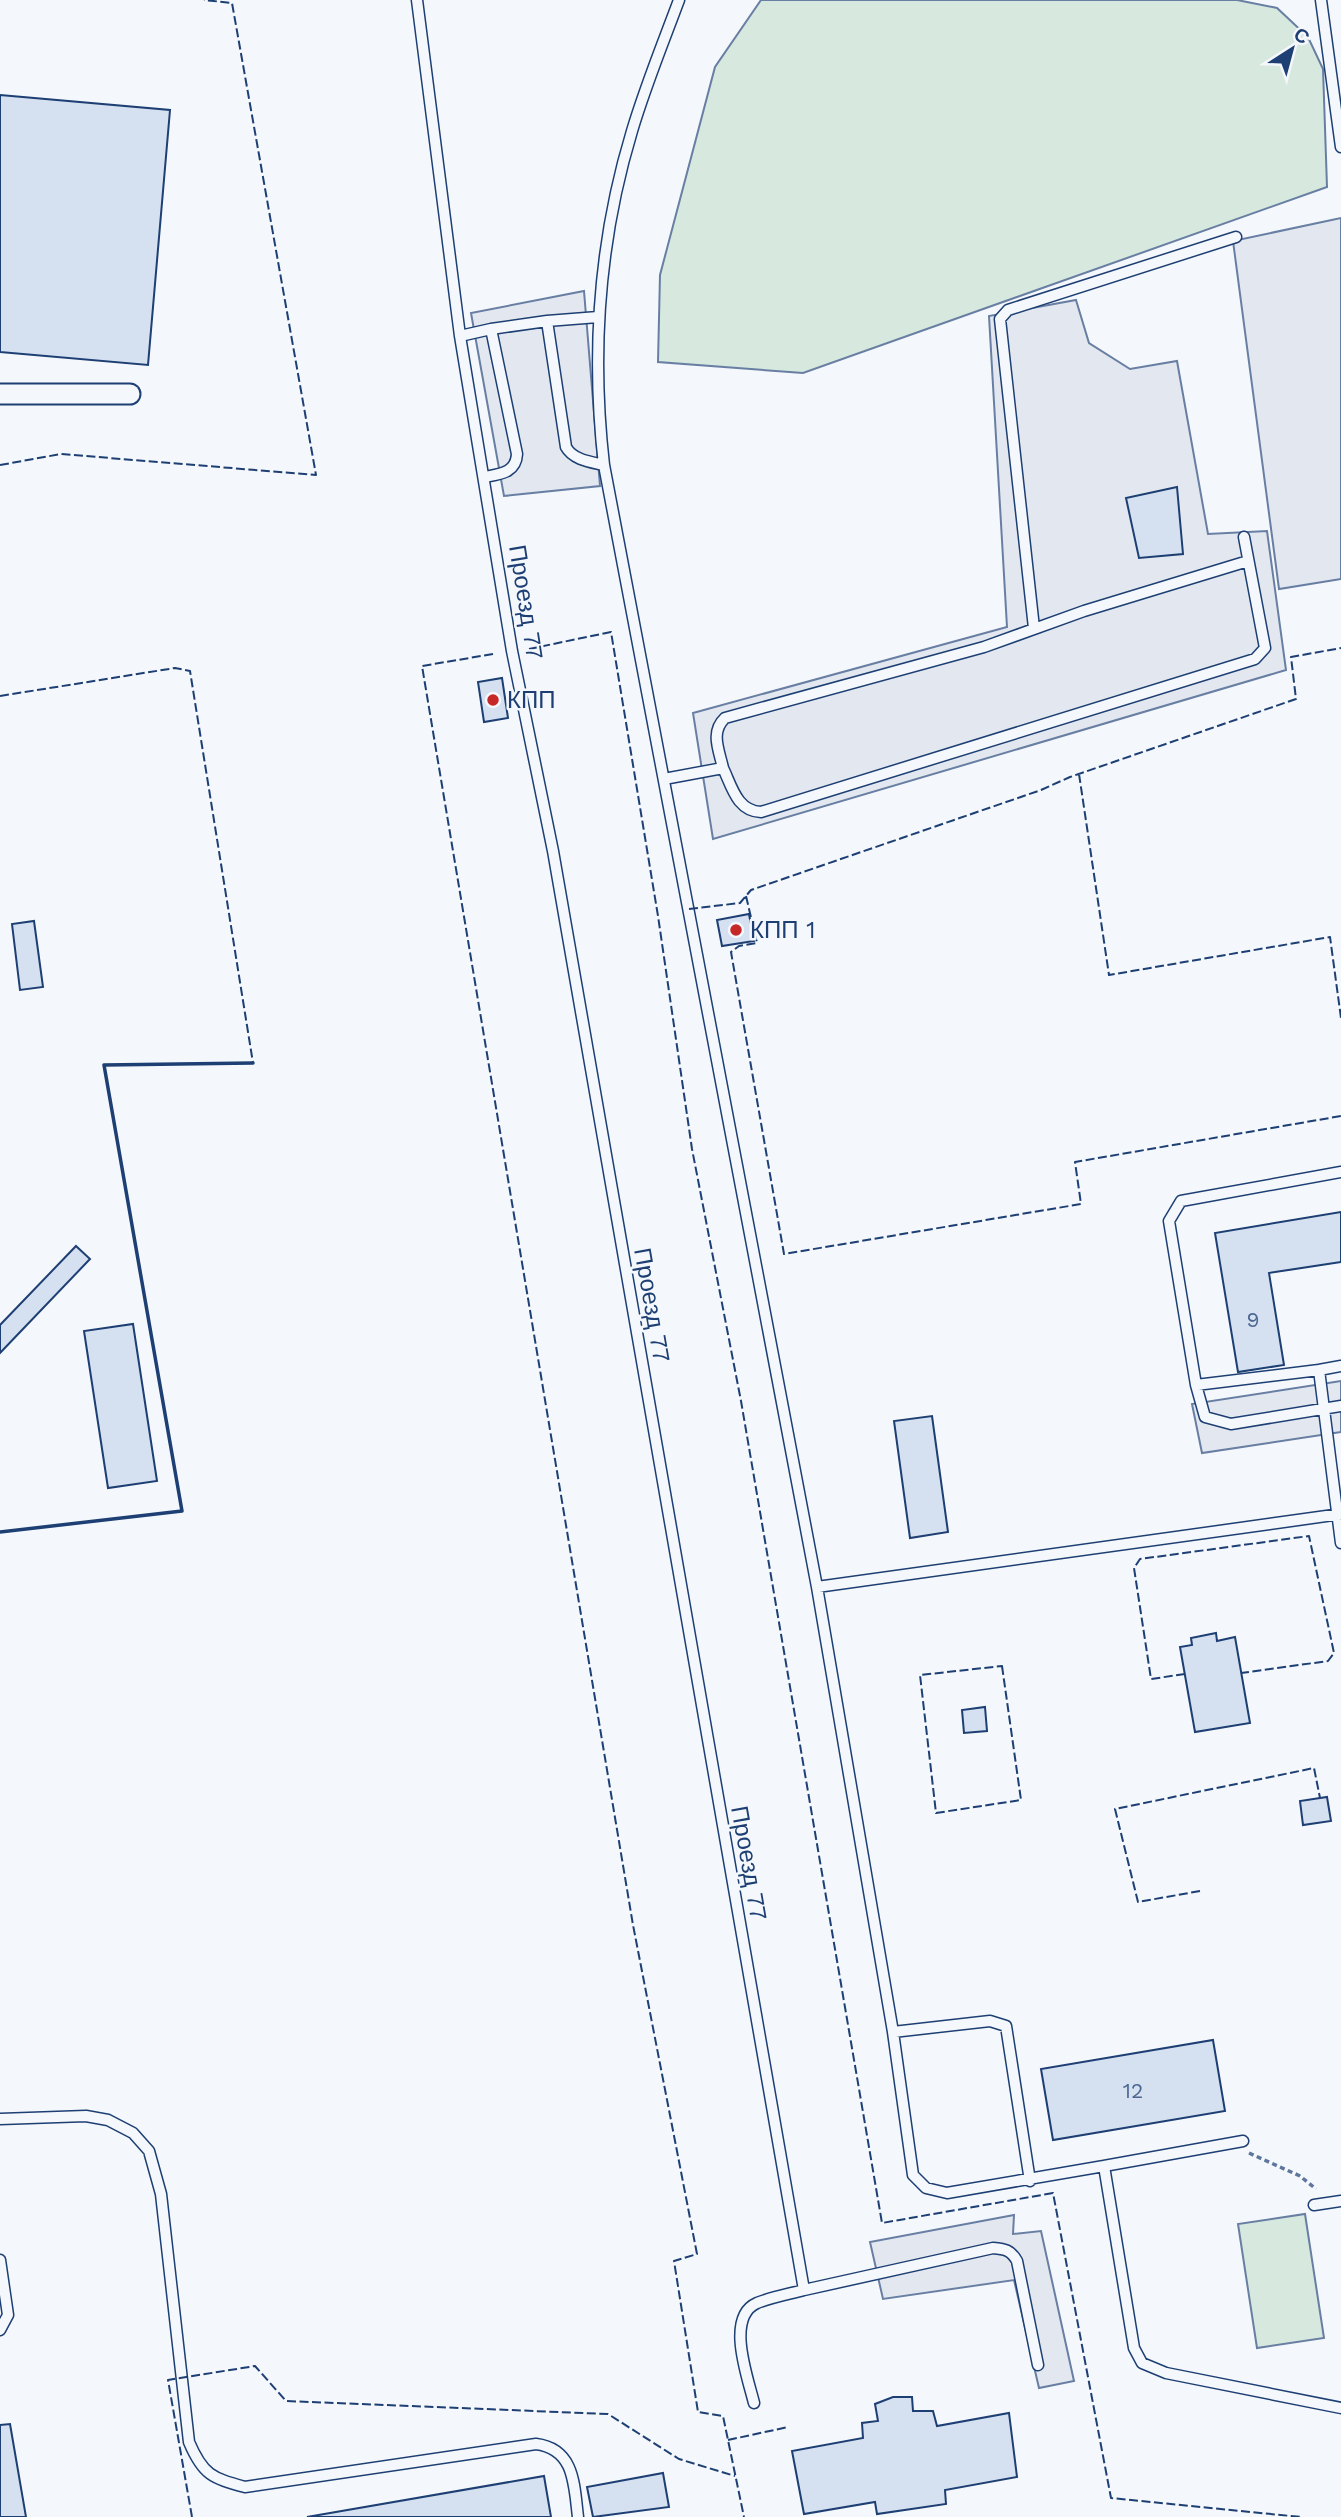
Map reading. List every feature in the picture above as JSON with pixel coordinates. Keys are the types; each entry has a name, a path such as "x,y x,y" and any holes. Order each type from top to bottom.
{"street":[{"path":"0,394 130,394"}],"lane":[{"name":"Проезд 77","path":"417,0 460,336 512,651 555,865 804,2290"},
{"path":"679,0 629,143 611,216 598,317 599,421 604,465 817,1587 893,2032 913,2175 926,2188 947,2193 1030,2181 1242,2141"},
{"path":"1321,0 1341,147"},
{"path":"1034,628 999,319 1009,310 1236,237"},
{"path":"460,336 547,321 598,317"},
{"path":"547,321 566,447 569,453 604,465"},
{"path":"485,477 508,472 516,461 517,454 491,329"},
{"path":"1244,537 1265,648 1262,654 1248,662 761,812 752,812 737,799 723,768 716,735 717,728 725,718 970,651 1034,628 1248,561"},
{"path":"664,779 723,768"},
{"path":"1341,1172 1181,1201 1169,1221 1196,1385 1205,1417 1231,1424 1341,1406"},
{"path":"1196,1385 1341,1366"},
{"path":"1319,1370 1341,1543"},
{"path":"817,1587 1339,1515"},
{"path":"893,2032 990,2021 1006,2026 1030,2181"},
{"path":"0,2119 86,2116 108,2120 133,2133 149,2151 161,2194 189,2442 199,2466 217,2480 245,2487 536,2444 552,2446 564,2458 573,2476 578,2517"},
{"path":"1104,2165 1134,2348 1142,2363 1166,2373 1341,2408"},
{"path":"1314,2205 1338,2202"},
{"path":"754,2403 739,2333 743,2315 755,2304 804,2290 993,2248 1013,2253 1017,2261 1038,2365"},
{"path":"0,2260 8,2315 0,2330"}],"path":[{"path":"1226,2144 1300,2176 1338,2202"}],"shaded area":[{"path":"761,0 1237,0 1277,8 1308,37 1323,69 1327,187 803,373 658,362 660,275 715,67"},
{"path":"1341,218 1341,579 1279,589 1233,241"},
{"path":"584,291 600,486 504,496 471,313"},
{"path":"1076,300 1089,343 1130,369 1177,361 1208,534 1267,531 1286,670 713,839 693,713 1007,627 989,316"},
{"path":"1341,1381 1341,1432 1202,1453 1192,1404"},
{"path":"1305,2214 1324,2338 1257,2348 1238,2224"},
{"path":"1014,2215 1013,2234 1041,2231 1074,2381 1039,2388 1014,2280 883,2299 870,2242"}],"building":[{"path":"0,95 170,110 148,365 0,352"},
{"path":"1177,487 1183,554 1139,558 1126,498"},
{"name":"КПП","path":"502,678 508,718 484,722 478,682"},
{"name":"КПП 1","path":"749,914 754,941 722,946 717,920"},
{"path":"34,921 43,987 20,990 12,924"},
{"path":"1341,1212 1341,1262 1269,1273 1284,1365 1238,1372 1215,1233"},
{"path":"76,1246 90,1259 0,1353 0,1325"},
{"path":"133,1324 157,1481 108,1488 84,1331"},
{"path":"932,1416 948,1532 910,1538 894,1421"},
{"path":"1216,1633 1217,1641 1235,1637 1250,1723 1195,1732 1180,1647 1192,1645 1191,1638"},
{"path":"985,1707 987,1731 964,1733 962,1710"},
{"path":"1327,1797 1331,1821 1303,1825 1300,1801"},
{"path":"1213,2040 1225,2111 1053,2140 1041,2069"},
{"path":"893,2397 912,2397 913,2411 933,2411 937,2426 1009,2413 1017,2477 945,2490 946,2504 877,2514 875,2502 804,2514 792,2451 863,2438 862,2423 878,2421 875,2404"},
{"path":"10,2424 26,2517 0,2517 0,2425"},
{"path":"663,2473 669,2507 593,2517 587,2487"},
{"path":"544,2476 551,2517 307,2517"}],"fence":[{"path":"0,465 61,454 316,475 232,3 204,0"},
{"path":"529,649 611,632 658,916 692,1149 741,1401 882,2223 1053,2193 1111,2498 1301,2517"},
{"path":"689,909 740,903 751,890 1296,699 1291,657 1341,648"},
{"path":"493,654 422,666 633,1925 697,2254 674,2261 698,2412 723,2416 744,2517"},
{"path":"0,696 175,668 190,671 253,1063"},
{"path":"1079,774 1109,975 1330,937 1341,1018"},
{"path":"746,896 757,943 739,946 731,952 784,1254 1081,1204 1075,1162 1341,1116"},
{"path":"1185,1674 1151,1679 1134,1568 1140,1559 1309,1536 1334,1653 1328,1661 1241,1673"},
{"path":"1002,1666 1021,1800 936,1813 920,1675 1002,1666"},
{"path":"1200,1891 1138,1902 1115,1809 1314,1768 1320,1798"},
{"path":"192,2517 168,2380 255,2366 286,2401 608,2414 679,2459 735,2476"},
{"path":"728,2440 788,2427"}],"wall":[{"path":"0,1532 182,1511 104,1065 253,1063"}],"place":[{"name":"КПП","path":"493,700"},
{"name":"КПП 1","path":"736,930"}]}
